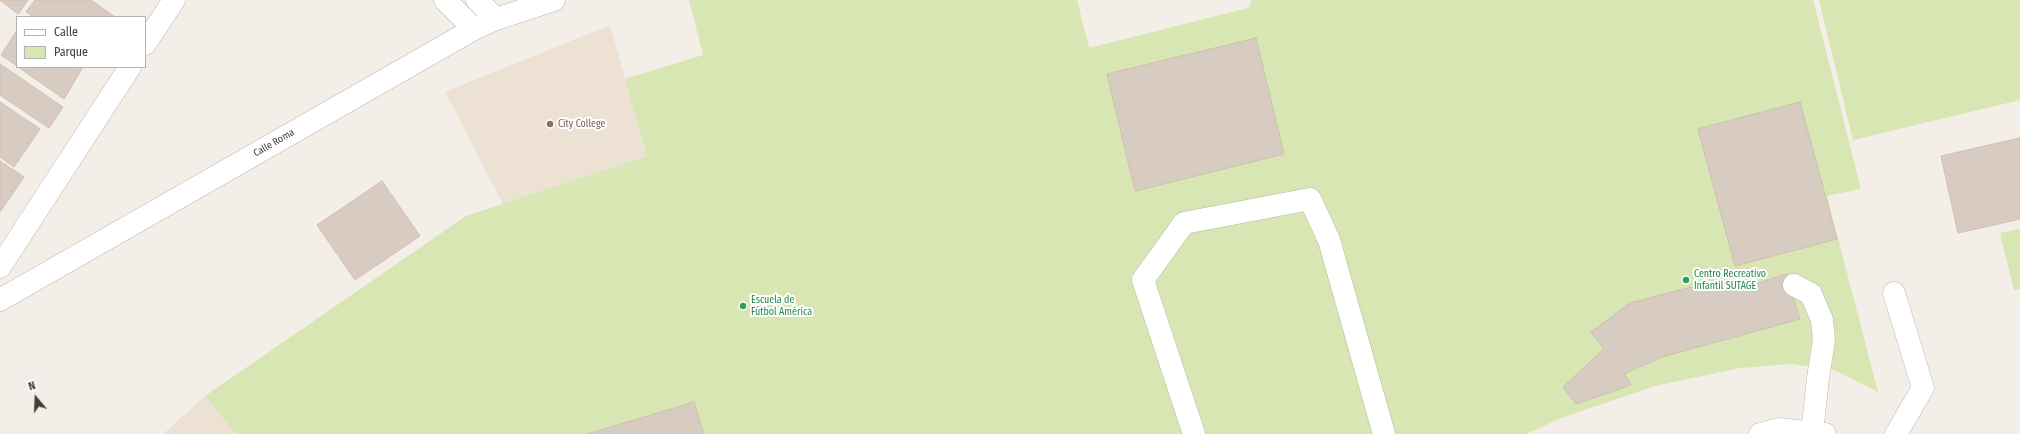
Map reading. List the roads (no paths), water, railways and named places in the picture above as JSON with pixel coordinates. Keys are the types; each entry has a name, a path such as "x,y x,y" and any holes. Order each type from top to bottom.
{"street":[{"path":"146,42 174,0"},
{"path":"444,0 474,29"},
{"path":"477,0 496,19"},
{"name":"Calle Roma","path":"0,300 474,29 496,19 554,0"},
{"path":"0,267 129,68"},
{"path":"1194,434 1143,280 1184,223 1310,199 1328,240 1384,434"},
{"path":"1760,434 1778,429 1818,433 1824,340 1822,320 1811,294 1794,285"},
{"path":"1894,293 1923,388 1896,434"}],"place":[{"name":"City College","path":"550,124"},
{"name":"Centro Recreativo Infantil SUTAGE","path":"1686,280"},
{"name":"Escuela de Fútbol América","path":"743,306"}]}
